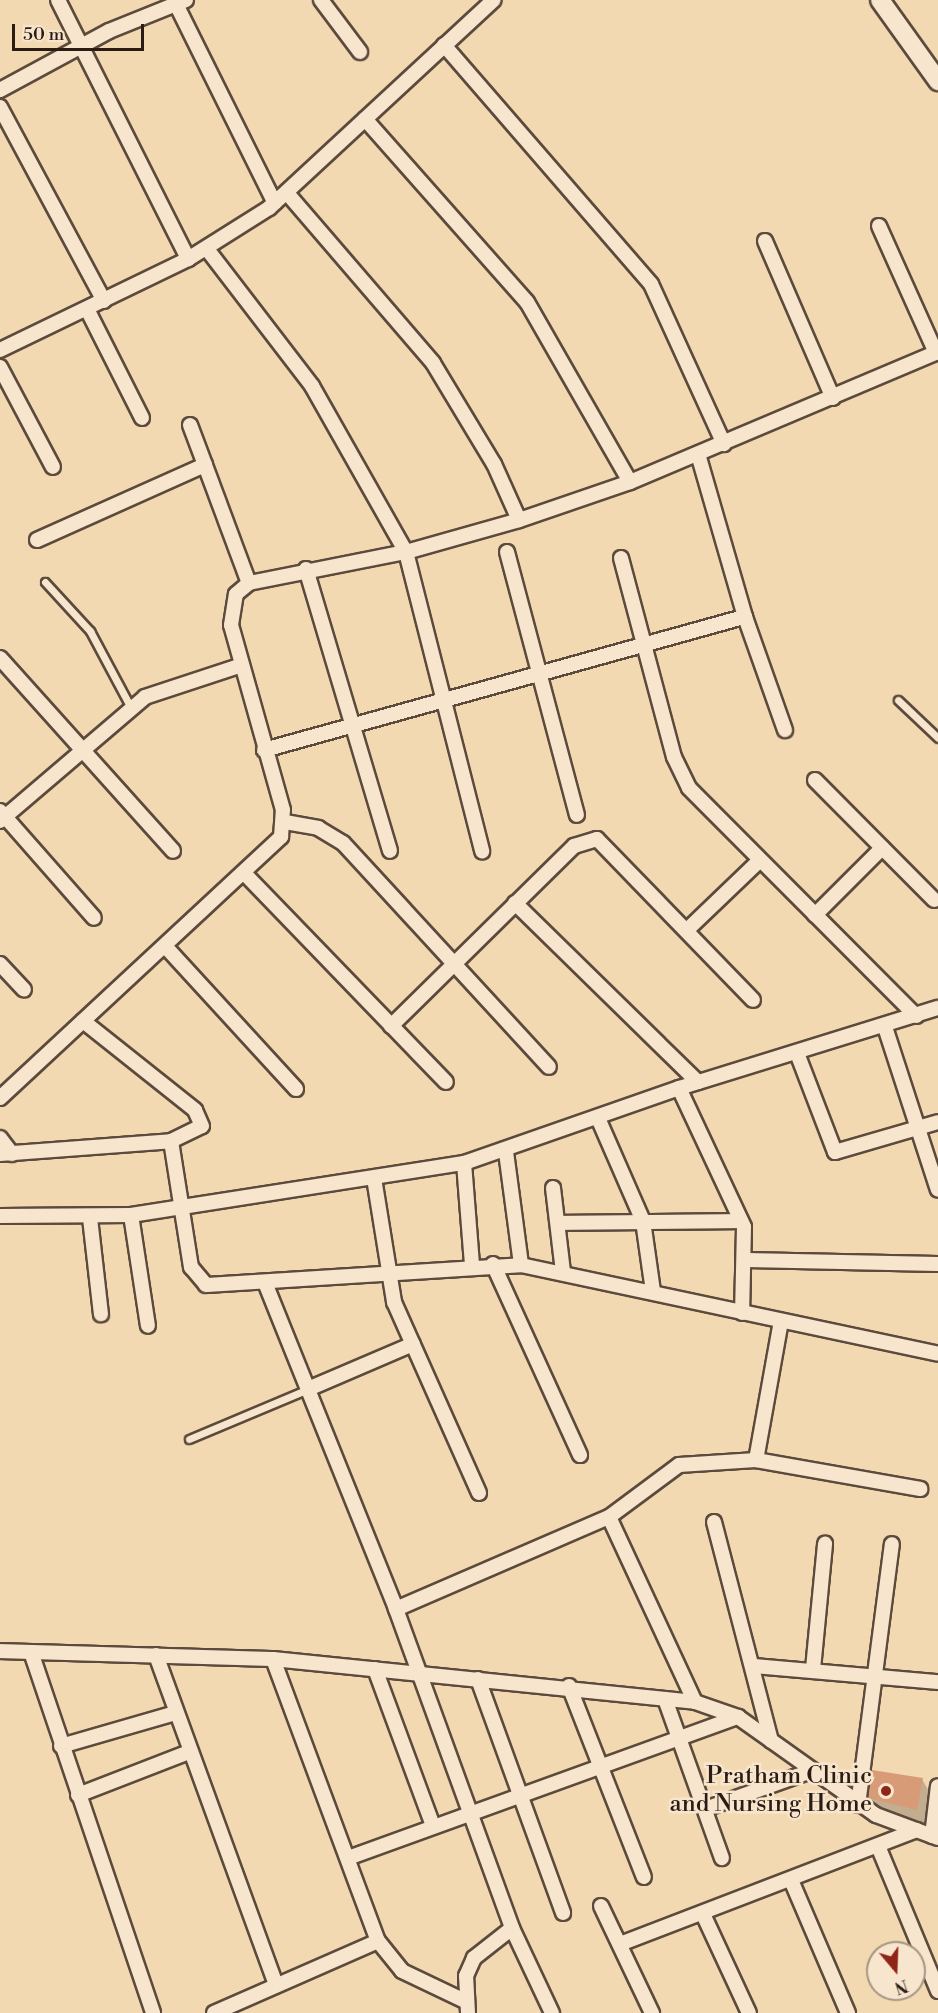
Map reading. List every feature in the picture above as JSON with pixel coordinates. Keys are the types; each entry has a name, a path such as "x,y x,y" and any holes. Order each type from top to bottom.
{"street":[{"path":"58,0 79,48 188,259"},
{"path":"321,0 360,52"},
{"path":"0,350 207,249 275,203 494,0"},
{"path":"880,0 938,81"},
{"path":"0,90 79,48 181,2 275,203"},
{"path":"444,45 651,284 724,444"},
{"path":"0,107 104,301"},
{"path":"365,119 527,302 630,482"},
{"path":"287,193 433,363 494,464 519,520"},
{"path":"0,1098 272,850 285,822 242,665 231,608 249,583 306,569 406,552 519,520 630,482 937,353 879,226"},
{"path":"765,241 833,398"},
{"path":"207,249 312,386 406,552 441,703 483,851"},
{"path":"87,309 142,418"},
{"path":"0,367 53,467"},
{"path":"190,425 249,583"},
{"path":"698,454 745,617 785,730"},
{"path":"37,540 204,465"},
{"path":"507,552 578,815"},
{"path":"621,558 644,650 682,775 760,860 916,1016"},
{"path":"306,569 390,851"},
{"path":"264,750 644,650 745,617"},
{"path":"0,658 79,749 173,851"},
{"path":"94,918 2,816 130,706 164,688 242,665"},
{"path":"815,780 934,900"},
{"path":"285,822 318,828 343,843 549,1068"},
{"path":"391,1026 574,846 597,839 753,1000"},
{"path":"815,915 882,848"},
{"path":"687,930 760,860"},
{"path":"245,874 446,1082"},
{"path":"515,903 698,1082"},
{"path":"165,946 296,1089"},
{"path":"0,964 24,990"},
{"path":"0,1216 90,1218 130,1215 181,1209 464,1163 506,1152 679,1088 885,1027 938,1008"},
{"path":"0,1137 6,1154 171,1141 198,1131 200,1116 83,1021"},
{"path":"885,1027 915,1130 938,1190"},
{"path":"797,1053 835,1152 938,1122"},
{"path":"679,1088 741,1221 746,1260 742,1313"},
{"path":"598,1118 643,1221 653,1291"},
{"path":"171,1141 181,1209 196,1278 219,1287 266,1285 472,1265 521,1264 938,1354"},
{"path":"506,1152 521,1264"},
{"path":"464,1163 472,1265"},
{"path":"374,1178 387,1272 413,1344 478,1493"},
{"path":"553,1188 562,1272"},
{"path":"130,1215 148,1326"},
{"path":"90,1218 101,1314"},
{"path":"558,1223 741,1221"},
{"path":"746,1260 938,1264"},
{"path":"493,1264 580,1455"},
{"path":"266,1285 396,1609 512,1928 552,2013"},
{"path":"756,1460 781,1321"},
{"path":"308,1389 413,1344"},
{"path":"396,1609 609,1517 679,1465 756,1460 920,1489"},
{"path":"609,1517 695,1702"},
{"path":"714,1522 754,1666 771,1741"},
{"path":"813,1669 825,1544"},
{"path":"858,1805 879,1674 892,1544"},
{"path":"0,1651 273,1659 569,1686 695,1702 738,1717 858,1805 935,1837 938,1786"},
{"path":"31,1652 153,2013"},
{"path":"156,1655 189,1752 276,1985"},
{"path":"273,1659 378,1941 402,1971 467,2008"},
{"path":"754,1666 879,1674 938,1682"},
{"path":"375,1669 433,1826"},
{"path":"478,1679 563,1913"},
{"path":"569,1686 644,1877"},
{"path":"665,1699 722,1858"},
{"path":"61,1746 175,1713"},
{"path":"348,1858 600,1767 681,1742 738,1717"},
{"path":"78,1794 189,1752"},
{"path":"705,1809 811,1771"},
{"path":"620,1944 917,1830"},
{"path":"878,1846 938,1991"},
{"path":"791,1880 848,2013"},
{"path":"601,1906 652,2013"},
{"path":"703,1914 749,2013"},
{"path":"467,2008 466,1976 474,1958 512,1928"},
{"path":"214,2013 378,1941"}],"lane":[{"path":"45,582 90,631 130,706"},
{"path":"898,699 938,738"},
{"path":"189,1439 308,1389"}],"building":[{"path":"872,1770 923,1778 917,1810 868,1798"}],"place":[{"name":"Pratham Clinic and Nursing Home","path":"886,1791"}]}
